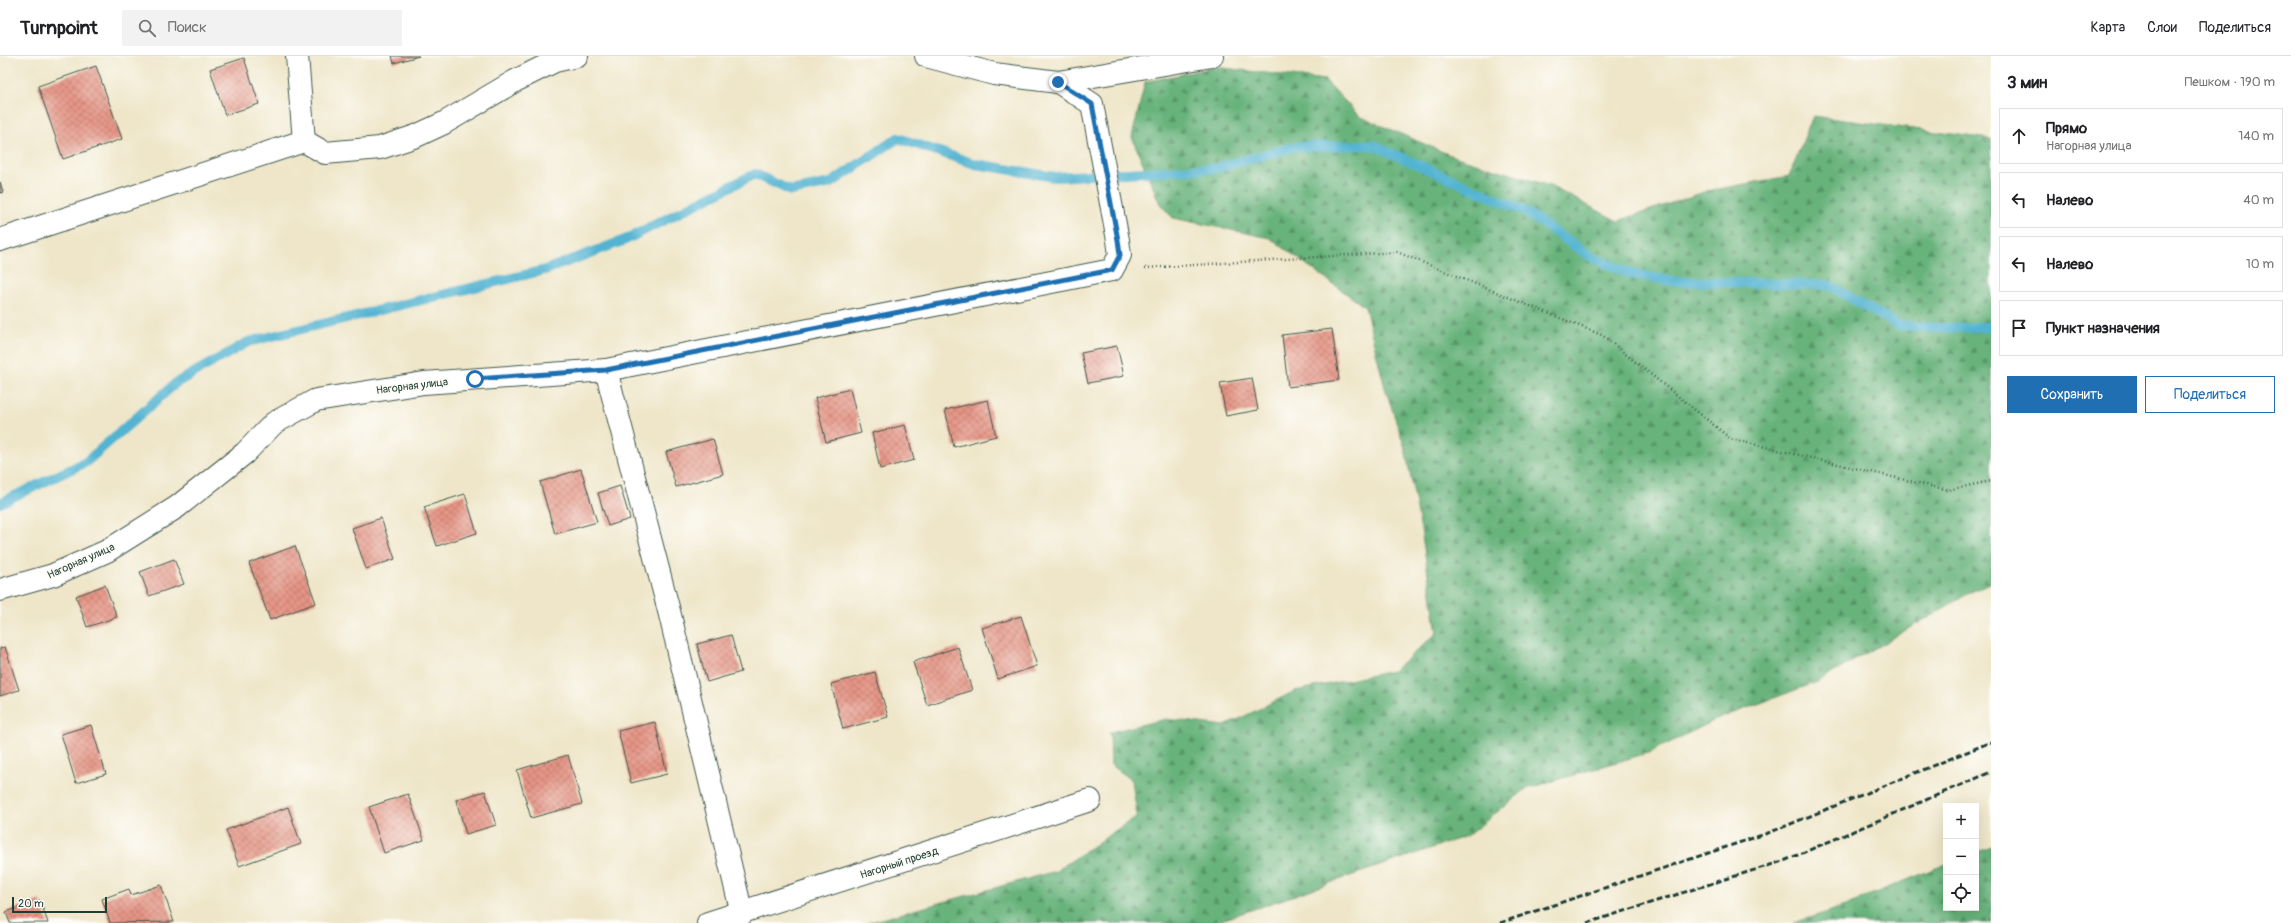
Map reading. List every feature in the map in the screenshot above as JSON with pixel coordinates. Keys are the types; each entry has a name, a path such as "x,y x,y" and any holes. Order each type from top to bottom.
{"street":[{"path":"297,56 304,141"},
{"path":"0,240 304,141 325,153 380,148 416,136 444,123 515,81 555,61 577,56"},
{"path":"926,56 994,74 1058,82 1212,56"},
{"path":"1058,82 1092,104 1120,255 1112,270"},
{"name":"Нагорная улица","path":"0,590 53,575 107,551 177,508 245,453 274,423 316,400 424,383 606,370 1112,270"},
{"path":"606,370 669,611 742,914"},
{"name":"Нагорный проезд","path":"708,923 742,914 1090,800"}],"path":[{"path":"1112,270 1398,252 1602,335 1731,439 1948,490 1991,481"}],"green space":[{"path":"1215,67 1325,80 1359,116 1450,155 1550,186 1618,221 1707,191 1789,176 1813,116 1991,139 1991,582 1971,592 1817,682 1715,720 1651,752 1526,789 1467,836 1213,923 867,923 1056,871 1137,816 1132,780 1111,765 1110,732 1166,719 1225,726 1295,691 1393,671 1437,633 1422,535 1405,448 1385,388 1365,307 1270,238 1173,218 1160,204 1132,137 1145,82"},
{"path":"1991,846 1991,923 1793,923 1831,911 1943,865 1943,911 1979,911 1979,851"}],"building":[{"path":"392,56 419,56 394,63"},
{"path":"244,58 259,104 225,115 210,69"},
{"path":"96,66 122,139 63,159 38,86"},
{"path":"0,182 3,192 0,193"},
{"path":"1332,329 1339,380 1288,387 1282,335"},
{"path":"1117,346 1124,376 1088,383 1081,353"},
{"path":"1252,378 1258,410 1226,416 1220,383"},
{"path":"850,389 861,433 826,442 815,398"},
{"path":"988,400 996,436 954,447 945,410"},
{"path":"905,425 914,460 880,469 872,433"},
{"path":"713,439 723,474 676,487 666,452"},
{"path":"581,469 597,522 555,534 540,482"},
{"path":"620,486 630,519 608,526 598,493"},
{"path":"465,494 477,533 437,546 424,507"},
{"path":"381,518 395,559 366,569 352,528"},
{"path":"295,546 316,603 270,620 249,563"},
{"path":"174,559 184,584 149,596 140,572"},
{"path":"105,585 117,617 87,627 76,596"},
{"path":"1021,616 1037,666 998,679 982,628"},
{"path":"731,635 741,672 707,682 697,644"},
{"path":"5,647 19,690 0,696 0,648"},
{"path":"958,647 972,690 927,705 913,662"},
{"path":"875,672 888,717 843,729 831,684"},
{"path":"655,722 667,774 631,783 618,731"},
{"path":"91,725 106,774 76,783 61,734"},
{"path":"568,755 582,804 531,818 517,770"},
{"path":"485,791 496,825 466,834 456,800"},
{"path":"408,794 424,840 384,853 369,807"},
{"path":"288,807 301,844 239,866 226,830"},
{"path":"161,885 174,922 110,923 102,899 129,889 131,895"},
{"path":"40,900 48,923 10,923 6,912"}],"waterway":[{"path":"0,503 86,462 176,383 248,342 545,270 625,240 755,174 791,191 831,183 898,138 975,164 1055,177 1216,168 1293,147 1373,145 1524,211 1593,258 1632,274 1672,281 1829,285 1897,325 1937,328 1991,327"}],"railway":[{"path":"1500,923 1771,832 1991,742"},
{"path":"1587,923 1786,860 1991,772"}],"route":[{"path":"475,379 606,370 1112,270 1120,255 1092,104 1058,82"}]}
